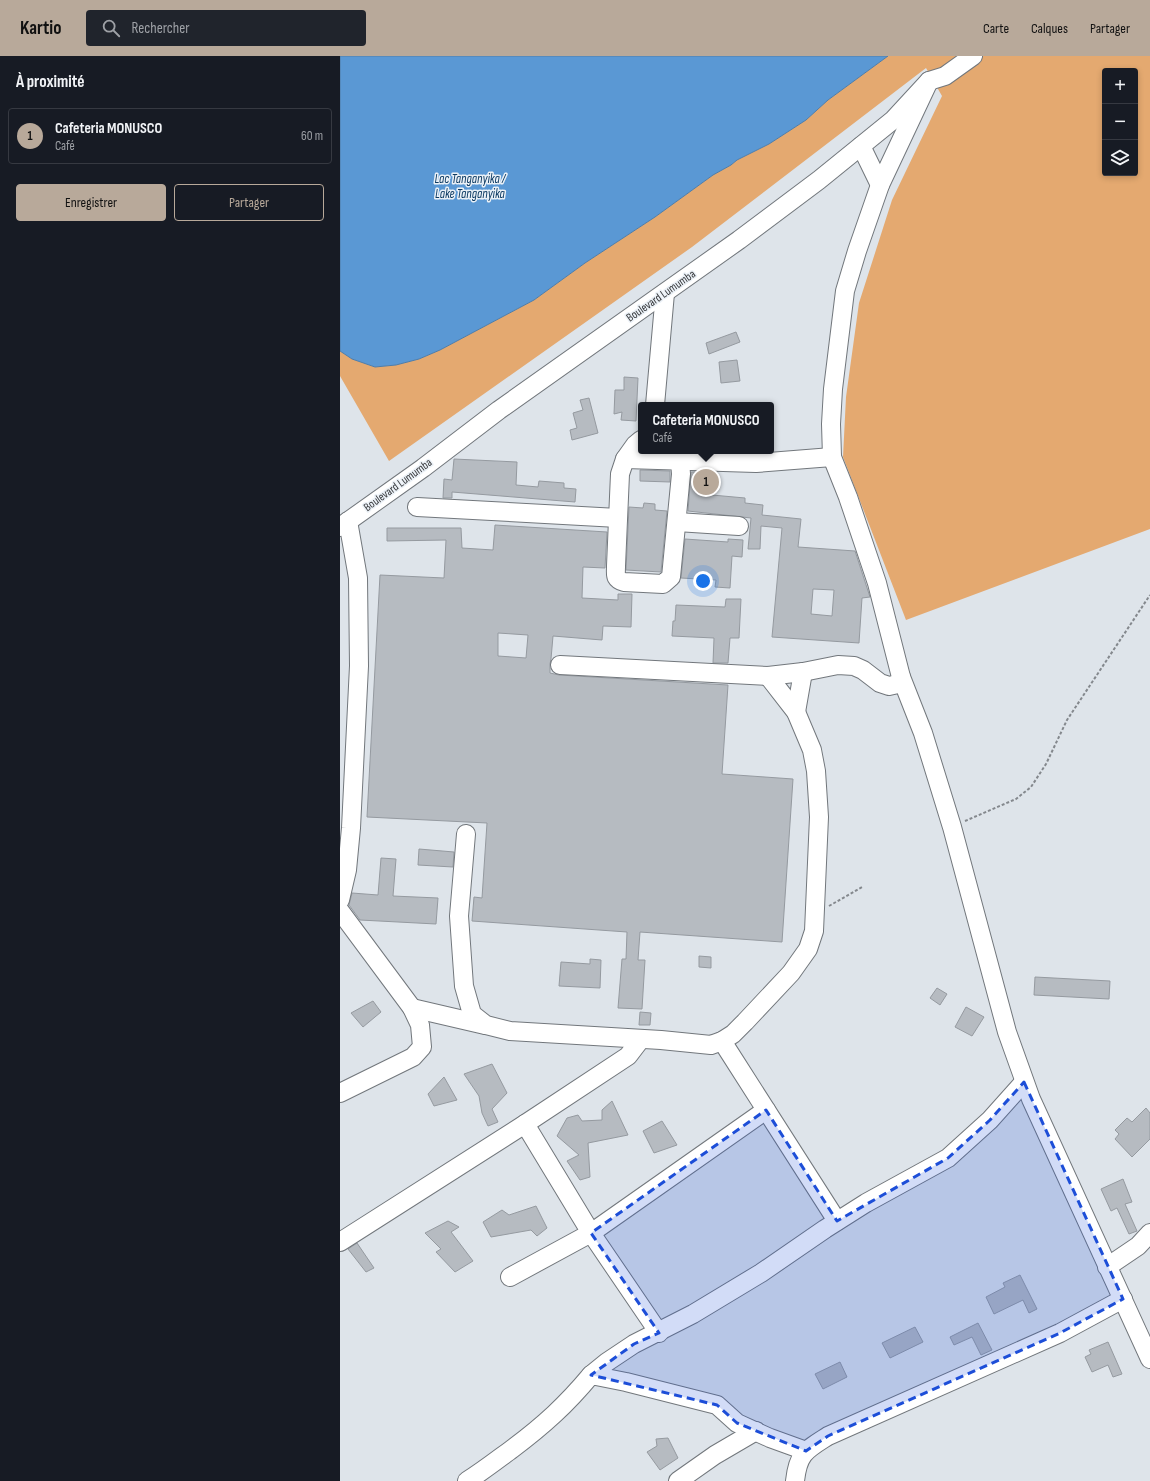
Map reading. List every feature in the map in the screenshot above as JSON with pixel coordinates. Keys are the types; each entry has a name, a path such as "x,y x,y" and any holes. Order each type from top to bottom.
{"street":[{"name":"Boulevard Lumumba","path":"344,524 423,468 499,410 745,235 893,120 930,82 945,76 973,56"},
{"path":"930,82 880,185 857,251 846,292 833,389 830,424 832,457 848,497 877,583 901,677 923,733 952,827 1006,1032 1037,1113 1150,1359"},
{"path":"861,146 880,185"},
{"path":"655,402 664,293"},
{"path":"638,442 625,459 620,474 616,577 618,580 632,583 663,584 669,581 671,577 681,474 676,456"},
{"path":"625,459 676,456 756,463 832,457"},
{"path":"416,507 618,518"},
{"path":"677,522 739,526"},
{"path":"340,900 347,870 351,828 359,666 358,578 344,524"},
{"path":"560,665 768,676 803,672 838,665 854,666 863,670 880,683 889,686 898,684 901,677"},
{"path":"796,712 803,672"},
{"path":"412,1008 510,1032 661,1040 711,1045 722,1041 733,1034 791,973 808,949 814,931 820,818 816,771 812,750 796,712 768,676"},
{"path":"340,759 355,749"},
{"path":"466,834 459,916 464,986 472,1014 486,1026"},
{"path":"340,911 412,1008 420,1025 422,1047 413,1057 340,1093"},
{"path":"340,1242 525,1124 628,1056 641,1039"},
{"path":"722,1041 837,1221"},
{"path":"467,1481 486,1470 549,1419 573,1396 591,1375 634,1344 659,1333 694,1314 761,1273 866,1203 948,1158 990,1120 1024,1082"},
{"path":"510,1277 591,1233 766,1110"},
{"path":"525,1124 591,1233 659,1333"},
{"path":"1108,1267 1138,1246 1150,1233"},
{"path":"795,1481 796,1470 801,1457 806,1451 828,1436 1060,1333 1123,1299"},
{"path":"591,1375 626,1382 717,1405 737,1423 770,1438 806,1451"},
{"path":"678,1481 715,1455 756,1431"}],"path":[{"path":"952,827 1016,799 1030,787 1046,764 1067,720 1150,595"},
{"path":"815,911 828,906 862,887"}],"highlighted area":[{"path":"1024,1082 1123,1299 1060,1333 828,1436 806,1451 737,1423 717,1405 591,1375 634,1344 659,1333 591,1233 766,1110 837,1221 948,1158 990,1120"}],"shaded area":[{"path":"888,56 1150,56 1150,529 906,620 843,457 846,397 859,303 892,200 942,96 926,68 692,247 389,461 340,376 340,351 352,359 375,367 396,365 419,359 440,350 534,300 585,263 655,217 713,175 737,160 769,144 806,120 828,100"}],"water":[{"name":"Lac Tanganyika / Lake Tanganyika","path":"340,56 888,56 828,100 806,120 769,144 737,160 713,175 655,217 585,263 534,300 440,350 419,359 396,365 375,367 352,359 340,351"}],"building":[{"path":"736,332 740,342 709,354 706,343"},
{"path":"737,360 740,381 721,383 719,362"},
{"path":"624,377 638,378 636,421 621,420 622,412 614,414 615,390 624,390"},
{"path":"589,398 598,433 572,440 570,430 577,428 573,413 583,410 580,400"},
{"path":"454,459 517,462 516,485 538,487 539,481 564,483 564,488 576,489 575,502 452,492 452,498 443,498 444,479 452,480"},
{"path":"640,470 670,471 670,482 640,481"},
{"path":"691,472 702,472 701,494 745,498 745,503 763,505 762,515 801,519 798,547 855,551 870,597 862,598 859,643 772,637 782,528 761,526 760,549 748,549 751,518 688,511","holes":["813,589 834,590 832,616 811,614"]},
{"path":"644,503 655,504 655,510 667,511 661,572 626,570 629,507 643,508"},
{"path":"495,525 607,532 605,568 583,567 582,598 618,600 618,594 632,594 631,627 603,626 602,640 553,636 550,673 559,675 728,685 722,774 793,779 782,942 640,932 638,960 645,960 642,1009 618,1008 622,959 626,959 627,932 472,921 474,897 482,898 487,823 367,817 380,575 444,578 446,540 387,541 387,528 461,528 462,548 493,550","holes":["498,633 528,635 526,658 498,656"]},
{"path":"685,539 728,542 728,539 743,540 742,557 732,556 730,588 715,587 716,580 681,578"},
{"path":"726,599 741,599 739,638 730,638 728,663 713,663 714,638 672,636 676,605 725,607"},
{"path":"419,849 454,852 453,867 418,865"},
{"path":"381,858 396,859 393,896 438,898 436,924 360,920 349,905 352,893 378,895"},
{"path":"699,956 711,957 711,968 699,967"},
{"path":"590,959 601,960 600,988 559,986 561,962 590,964"},
{"path":"1035,977 1110,981 1109,999 1034,995"},
{"path":"937,988 947,994 940,1005 930,998"},
{"path":"373,1001 381,1012 363,1027 351,1013"},
{"path":"966,1007 984,1017 972,1036 955,1027"},
{"path":"640,1012 651,1013 650,1025 639,1025"},
{"path":"492,1064 507,1093 492,1109 498,1122 488,1126 482,1113 479,1096 464,1074"},
{"path":"444,1077 457,1100 434,1106 428,1094"},
{"path":"612,1101 628,1135 588,1143 590,1177 580,1180 567,1161 579,1155 557,1136 567,1118 578,1115 582,1121 602,1120 602,1110"},
{"path":"1146,1108 1150,1113 1150,1139 1132,1157 1115,1139 1119,1134 1115,1130 1127,1118 1132,1122"},
{"path":"662,1121 677,1145 654,1153 643,1131"},
{"path":"1123,1179 1132,1202 1125,1204 1137,1231 1129,1234 1117,1208 1111,1211 1101,1189"},
{"path":"536,1206 547,1228 537,1236 531,1230 491,1237 483,1222 502,1210 509,1215"},
{"path":"448,1221 459,1227 451,1232 473,1261 455,1272 436,1252 441,1249 425,1233"},
{"path":"357,1243 374,1268 366,1272 348,1249"},
{"path":"1020,1275 1037,1309 1029,1313 1023,1300 994,1314 986,1297 1005,1287 1003,1283"},
{"path":"978,1323 992,1350 981,1355 972,1337 954,1345 950,1337"},
{"path":"915,1327 923,1342 890,1358 882,1343"},
{"path":"1108,1342 1122,1374 1113,1377 1108,1365 1092,1372 1085,1357 1091,1354 1089,1350"},
{"path":"840,1362 847,1377 823,1389 815,1374"},
{"path":"668,1438 678,1458 660,1470 647,1452 657,1446 656,1439"}],"place":[{"name":"Cafeteria MONUSCO","path":"706,482"}]}
